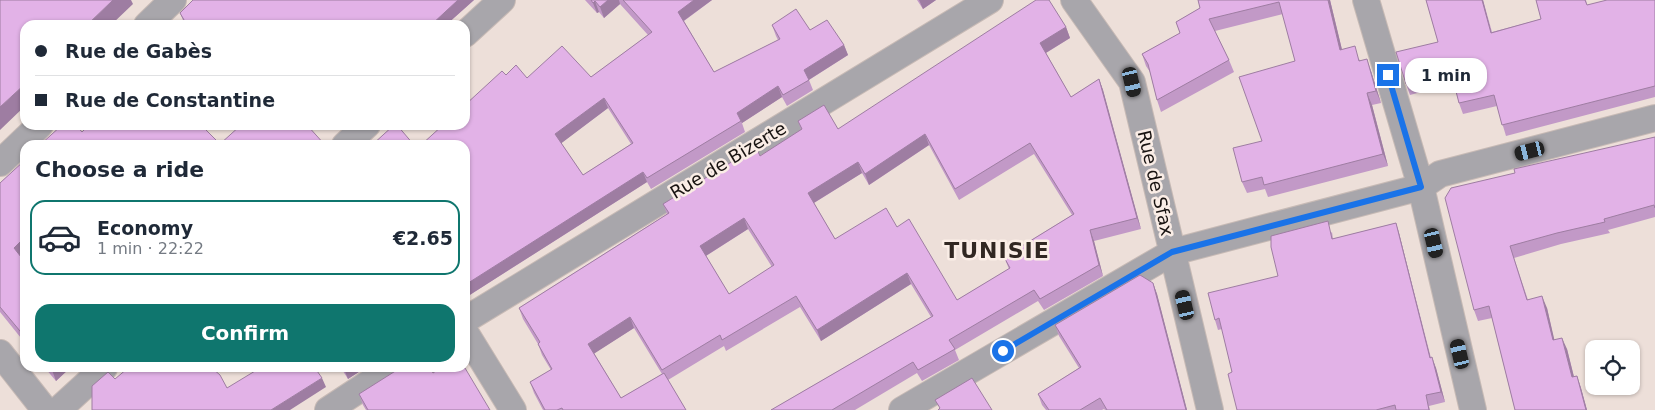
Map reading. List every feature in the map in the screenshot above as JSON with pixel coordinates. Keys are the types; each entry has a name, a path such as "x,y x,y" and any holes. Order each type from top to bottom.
{"street":[{"path":"152,20 173,0"},
{"path":"470,29 502,0"},
{"name":"Rue de Bizerte","path":"470,317 990,0"},
{"name":"Rue de Sfax","path":"1074,0 1132,82 1210,410"},
{"path":"1366,0 1421,187 1473,410"},
{"path":"902,410 1172,252 1421,187 1440,174 1655,118"},
{"path":"24,140 35,130"},
{"path":"350,140 362,130"},
{"path":"0,163 20,144"},
{"path":"470,340 513,410"},
{"path":"0,353 45,410"},
{"path":"58,410 100,372"},
{"path":"328,410 386,372"}],"building":[{"path":"0,0 113,0 92,20 20,20 20,89 0,107"},
{"path":"193,0 458,0 436,20 184,20 180,13"},
{"path":"591,0 608,0 600,7 595,1 593,3"},
{"path":"623,0 694,0 678,12 714,72 780,39 772,25 796,9 810,30 827,20 844,45 804,70 809,80 783,95 778,86 737,113 741,121 647,178 643,172 470,282 470,140 426,140 438,130 470,130 470,100 502,71 506,75 516,65 527,78 562,46 591,77 652,32","holes":["604,98 633,143 583,175 555,134"]},
{"path":"1036,0 1049,0 1066,27 1040,43 1071,97 1099,79 1137,218 1090,230 1099,265 1040,299 1034,290 949,340 955,349 918,370 913,362 832,410 771,410 933,316 907,273 817,330 796,296 722,340 720,335 662,370 630,317 588,344 621,398 664,373 686,410 563,410 562,408 545,410 530,382 552,369 538,344 540,342 519,308 669,213 663,204 756,147 760,156 802,129 798,121 824,105 838,129","holes":["925,134 955,189 1030,143 1074,214 1004,257 1010,268 957,300 909,219 897,227 886,208 835,239 808,193 858,162 865,174","744,218 774,265 729,294 700,246"]},
{"path":"1198,0 1328,0 1340,50 1355,46 1359,61 1367,59 1376,91 1367,93 1383,154 1264,185 1262,177 1242,182 1233,148 1262,141 1239,77 1295,61 1279,2 1209,19 1229,60 1157,100 1148,64 1142,54 1180,33 1176,22 1200,8"},
{"path":"1426,0 1482,0 1491,33 1541,19 1536,0 1585,0 1587,5 1607,0 1655,0 1655,86 1502,125 1494,95 1459,103 1451,72 1406,84 1396,52 1438,42"},
{"path":"56,130 80,130 82,132 84,130 206,130 216,140 46,140"},
{"path":"235,130 312,130 320,140 224,140"},
{"path":"388,130 401,130 410,140 378,140"},
{"path":"1655,137 1655,208 1654,205 1604,219 1605,222 1510,246 1527,300 1542,296 1553,340 1562,338 1572,377 1577,376 1586,410 1515,410 1489,306 1474,310 1445,198 1451,188 1515,173 1514,169"},
{"path":"20,165 20,242 14,248 20,256 20,331 0,307 0,183"},
{"path":"1328,221 1332,239 1396,223 1430,358 1432,357 1441,392 1426,395 1429,410 1396,410 1395,405 1376,410 1237,410 1228,374 1232,372 1219,318 1215,320 1208,293 1278,276 1271,247 1271,236"},
{"path":"1140,275 1153,283 1186,410 1107,410 1100,398 1080,410 1049,410 1038,394 1081,367 1055,325"},
{"path":"108,372 115,379 123,372 217,372 227,388 253,372 318,372 322,378 271,410 92,410 92,386"},
{"path":"394,372 467,372 490,410 368,410 359,394"},
{"path":"972,378 992,410 938,410 940,408 935,400"}],"district":[{"name":"TUNISIE","path":"997,250"}],"route":[{"path":"1003,351 1172,252 1421,187 1388,75"}]}
